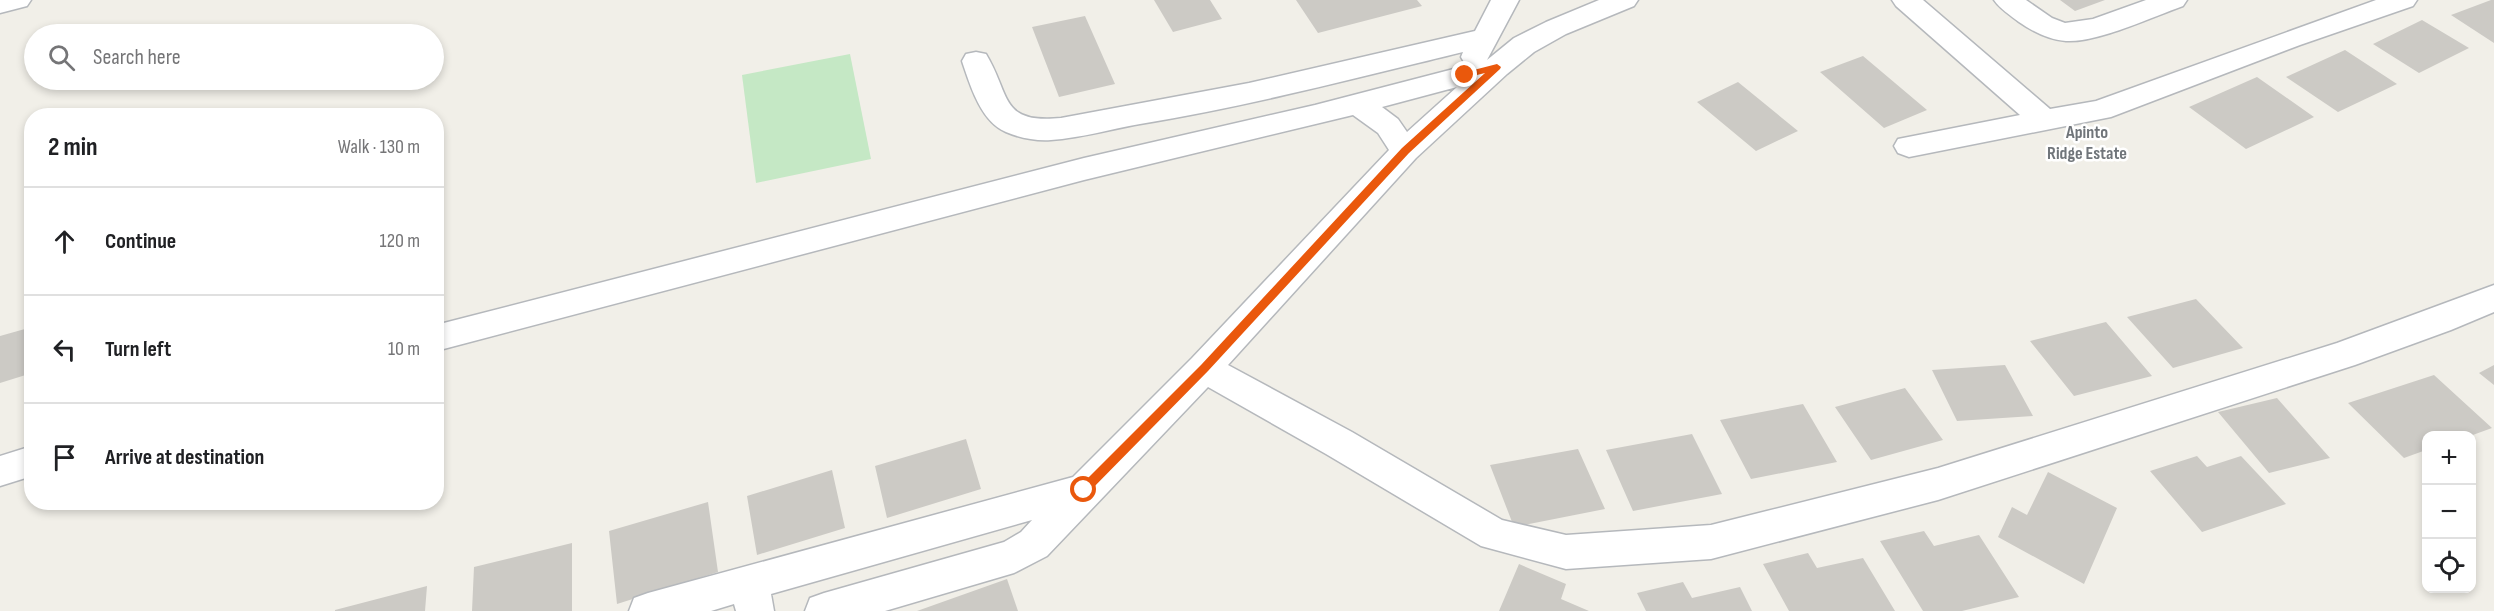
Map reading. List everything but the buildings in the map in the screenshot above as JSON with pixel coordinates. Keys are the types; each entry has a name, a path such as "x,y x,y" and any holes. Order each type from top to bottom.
{"street":[{"path":"0,4 16,0"},
{"path":"824,611 1014,556 1034,544 1204,368 1406,151 1482,60 1505,0"},
{"path":"444,336 1084,169 1358,104 1524,45 1557,14 1624,0"},
{"path":"1906,0 2045,121"},
{"path":"2008,0 2038,23 2065,32 2088,28 2173,0"},
{"path":"1909,146 2101,110 2290,39 2403,0"},
{"path":"976,62 1001,114 1014,124 1045,130 1482,60"},
{"path":"1358,104 1388,126 1406,151"},
{"path":"1204,368 1339,443 1494,534 1566,552 1711,542 1938,484 2343,355 2439,321 2494,298"},
{"path":"0,471 24,464"},
{"path":"648,611 752,596 1084,490"}],"green space":[{"path":"850,54 871,159 756,183 742,75"}],"district":[{"name":"Apinto Ridge Estate","path":"2087,142"}],"route":[{"path":"1084,490 1204,368 1406,151 1497,67 1465,75"}]}
